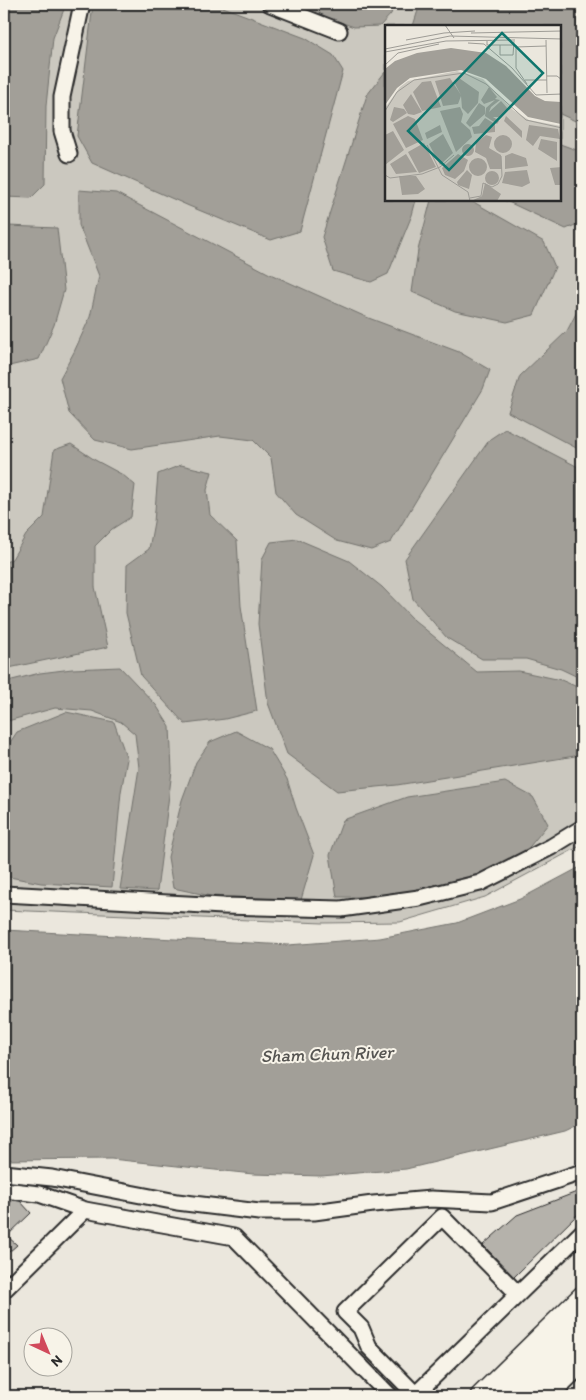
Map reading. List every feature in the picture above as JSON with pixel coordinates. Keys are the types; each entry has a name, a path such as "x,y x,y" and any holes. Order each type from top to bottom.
{"highway":[{"path":"497,1396 582,1313"},
{"path":"516,1396 582,1337"},
{"path":"546,1396 582,1360"}],"main road":[{"path":"480,1396 582,1296"}],"lane":[{"path":"69,154 62,131 62,97 82,4"},
{"path":"270,4 339,31"},
{"path":"4,894 224,906 341,909 420,898 480,883 550,847 582,828"},
{"path":"4,1173 52,1178 195,1204 259,1212 314,1212 431,1199 492,1202 582,1172"},
{"path":"4,1190 39,1194 85,1210 234,1237 386,1395"},
{"path":"4,1290 85,1210"},
{"path":"518,1294 442,1217 345,1312 361,1328 369,1347 416,1395 582,1232"}],"shaded area":[{"path":"4,4 582,4 582,845 485,897 400,922 323,923 4,910"}],"water":[{"path":"4,4 66,4 53,38 46,106 45,184 31,198 4,197"},
{"path":"93,4 215,4 305,38 333,55 343,71 300,231 271,240 92,163 77,136"},
{"path":"290,4 394,4 391,14 380,26 354,27"},
{"path":"420,4 582,4 582,124 561,114 561,25 413,25"},
{"path":"385,72 385,201 416,201 388,274 371,282 333,271 322,237 367,95"},
{"path":"561,144 582,152 582,222 566,229 506,201 561,201"},
{"path":"79,190 116,193 268,273 366,317 459,352 490,370 483,389 391,542 371,550 337,541 296,515 276,492 271,458 253,440 220,436 132,449 95,440 69,413 60,378 90,317 99,276 79,225"},
{"path":"431,201 472,201 544,242 555,267 534,315 507,322 455,311 412,292 418,250"},
{"path":"4,227 57,228 64,290 54,325 39,359 5,367"},
{"path":"582,302 582,451 508,412 520,376 567,331"},
{"path":"505,429 582,469 582,679 561,669 526,659 482,659 447,638 413,599 405,559 490,439"},
{"path":"71,444 123,475 135,485 131,517 112,529 95,546 95,587 108,647 4,669 4,563 12,559 26,535 44,517 54,450"},
{"path":"181,465 212,472 207,490 210,515 237,541 241,606 257,711 225,719 185,724 141,676 126,613 127,565 149,549 154,522 158,474"},
{"path":"297,539 349,561 382,587 414,620 477,672 519,671 561,680 582,689 581,755 397,785 337,791 287,754 268,703 258,624 262,559 271,542"},
{"path":"120,667 156,705 170,727 172,771 157,891 120,889 139,768 135,734 121,722 92,711 55,708 4,722 4,682 40,673 72,669"},
{"path":"66,712 114,722 127,759 121,792 112,887 41,883 4,876 4,751 17,732"},
{"path":"236,731 269,749 287,779 314,855 301,900 211,896 173,888 168,857 182,800 196,762 210,742"},
{"path":"505,782 533,797 548,824 526,851 476,877 384,897 337,897 330,855 343,820 407,797"},
{"name":"Sham Chun River","path":"582,866 582,1123 565,1131 406,1169 321,1176 253,1174 111,1159 4,1160 4,930 288,945 380,938 457,923 520,899"}],"building":[{"path":"582,1190 582,1210 514,1277 483,1245 517,1215"},
{"path":"13,1200 20,1201 31,1213 7,1236 17,1245 9,1252 4,1247 4,1209"}]}
